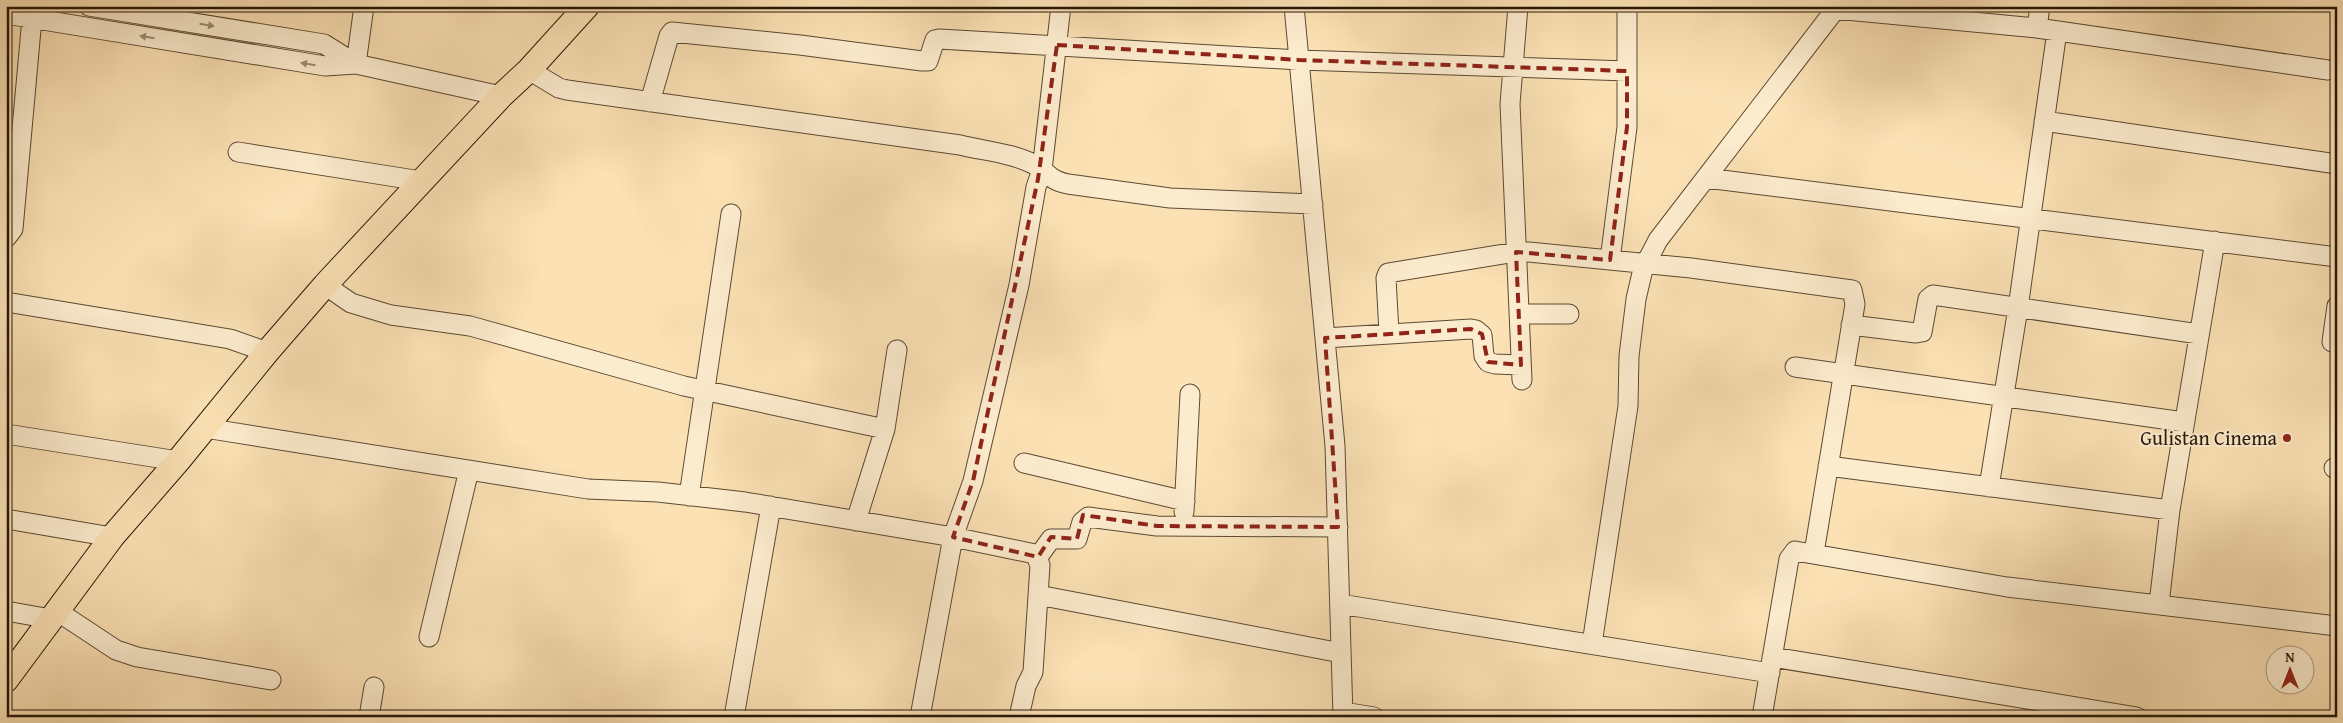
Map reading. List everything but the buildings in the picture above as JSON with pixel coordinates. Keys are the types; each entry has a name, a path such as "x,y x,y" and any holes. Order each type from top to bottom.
{"main road":[{"path":"6,680 112,537 178,462 267,352 325,285 421,181 501,96 529,70 587,6"}],"street":[{"path":"90,6 324,44 356,64"},
{"path":"356,64 364,6"},
{"path":"920,717 953,537 970,494 976,471 1019,285 1035,193 1042,170 1061,6"},
{"path":"1294,6 1335,446 1343,714 1374,717"},
{"path":"1325,338 1389,333 1476,330 1482,335 1484,356 1488,362 1522,372 1510,104 1518,6"},
{"path":"1610,260 1627,127 1627,6"},
{"path":"2037,28 2040,6"},
{"path":"1592,644 1628,406 1629,356 1636,299 1646,264 1658,240 1836,7 2037,28 2328,70"},
{"path":"6,238 13,229 11,196 33,13"},
{"path":"6,14 33,13 325,66 356,64 501,96"},
{"path":"1989,487 2018,308 2057,31"},
{"path":"650,102 668,36 672,32 800,45 922,62 928,60 934,40 939,39 1299,60 1627,71"},
{"path":"529,70 559,88 567,90 931,140 1020,159 1042,170 1047,177 1057,182 1132,193 1208,200 1313,204"},
{"path":"2044,121 2337,164"},
{"path":"238,152 421,181"},
{"path":"1706,178 2337,257"},
{"path":"689,496 731,214"},
{"path":"2159,604 2170,510 2215,241"},
{"path":"1389,333 1386,278 1388,273 1516,252 1646,264 1852,290 1855,298 1814,553"},
{"path":"325,285 351,303 391,315 470,326 655,379 885,428"},
{"path":"1851,325 1919,333 1923,329 1928,298 1933,296 2199,334"},
{"path":"6,302 230,339 267,352"},
{"path":"2332,342 2337,306"},
{"path":"1519,314 1569,314"},
{"path":"856,521 885,428 897,350"},
{"path":"1795,366 2184,422"},
{"path":"1183,526 1190,394"},
{"path":"205,428 588,489 658,492 771,506 953,537 1030,553 1038,557 1040,565 1033,672 1026,686 1019,717"},
{"path":"6,434 178,462"},
{"path":"1024,463 1185,501"},
{"path":"1828,466 2170,510"},
{"path":"429,637 469,470"},
{"path":"734,717 771,506"},
{"path":"1038,557 1051,539 1077,539 1083,520 1088,516 1148,525 1338,526"},
{"path":"6,519 112,537"},
{"path":"1762,717 1789,558 1795,551 2007,587 2337,626"},
{"path":"1038,595 1341,653"},
{"path":"1340,604 1592,644 1771,665 2080,712 2136,717"},
{"path":"6,611 54,615 116,650 130,655 271,680"},
{"path":"369,717 374,687"}],"highlighted area":[{"path":"1057,45 1299,60 1627,71 1627,127 1610,260 1516,252 1521,365 1488,362 1482,334 1471,329 1325,338 1338,527 1157,526 1083,515 1077,539 1051,537 1038,557 953,537 973,481 1038,179"}],"place":[{"name":"Gulistan Cinema","path":"2287,438"}]}
